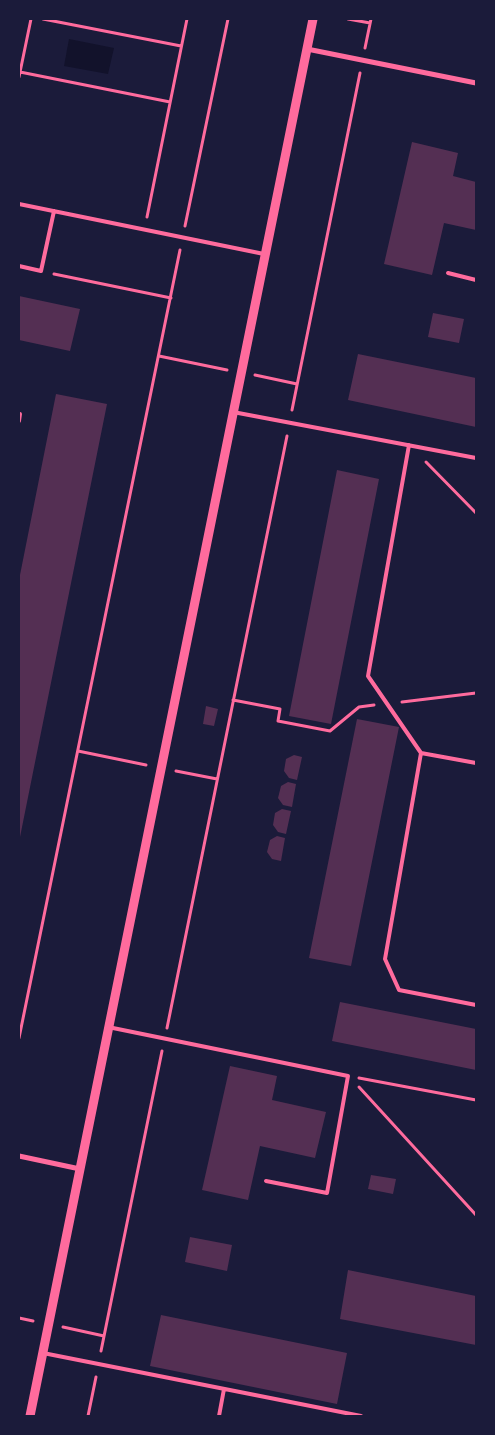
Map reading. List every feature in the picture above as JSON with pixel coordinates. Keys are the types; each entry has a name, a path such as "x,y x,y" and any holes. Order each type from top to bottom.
{"street":[{"path":"30,1416 313,19"},
{"path":"307,49 476,83"},
{"path":"19,1156 80,1169"}],"lane":[{"path":"19,204 265,255"},
{"path":"19,266 41,271 54,211"},
{"path":"448,273 476,280"},
{"path":"234,412 476,458"},
{"path":"19,421 20,414"},
{"path":"410,446 368,676 421,753 385,959 400,990 476,1005"},
{"path":"421,753 476,763"},
{"path":"108,1027 348,1076 327,1193 266,1180"},
{"path":"43,1353 361,1416"},
{"path":"219,1416 224,1389"}],"path":[{"path":"19,77 31,19"},
{"path":"43,19 181,46"},
{"path":"146,221 187,19"},
{"path":"19,1038 228,19"},
{"path":"88,1416 371,21 348,19"},
{"path":"20,72 170,102"},
{"path":"41,271 171,298"},
{"path":"410,446 476,513"},
{"path":"233,700 280,709 278,721 330,731 359,707 476,693"},
{"path":"348,1076 476,1100"},
{"path":"348,1076 476,1215"}],"shaded area":[{"path":"69,39 114,48 108,74 64,66"}],"building":[{"path":"412,142 458,153 453,176 476,182 476,230 444,223 432,275 384,264"},
{"path":"19,296 80,309 70,351 19,340"},
{"path":"433,313 464,319 459,343 428,337"},
{"path":"358,354 476,378 476,427 348,400"},
{"path":"56,394 107,404 20,837 19,580"},
{"path":"337,470 379,479 331,724 289,716"},
{"path":"206,706 218,709 214,726 203,724"},
{"path":"357,719 399,727 351,966 309,958"},
{"path":"294,755 302,757 297,780 289,778 284,771 286,759"},
{"path":"288,782 296,784 292,807 283,805 278,798 281,786"},
{"path":"282,809 291,811 286,834 278,832 273,825 275,813"},
{"path":"277,836 285,838 281,861 272,859 267,852 270,840"},
{"path":"340,1002 476,1029 476,1070 332,1041"},
{"path":"230,1066 277,1076 272,1100 326,1112 315,1158 260,1146 248,1200 202,1190"},
{"path":"371,1175 396,1179 393,1194 368,1189"},
{"path":"190,1237 232,1245 227,1271 185,1262"},
{"path":"348,1270 476,1296 476,1345 340,1319"},
{"path":"161,1315 347,1353 337,1404 150,1366"}]}
